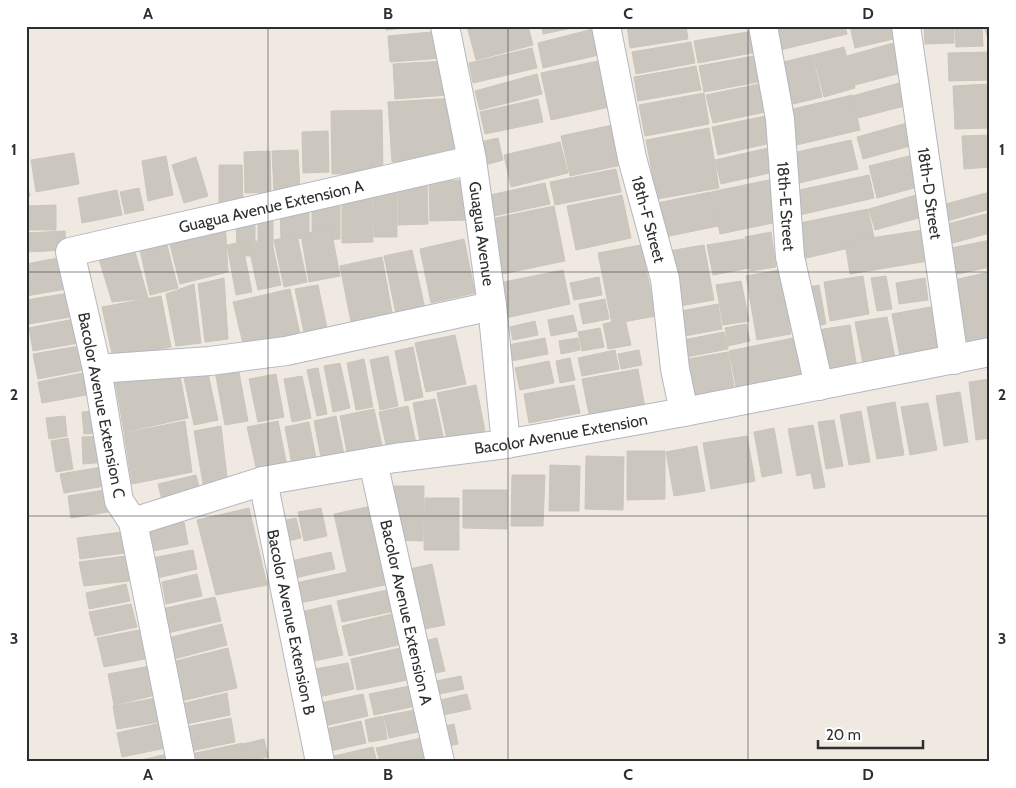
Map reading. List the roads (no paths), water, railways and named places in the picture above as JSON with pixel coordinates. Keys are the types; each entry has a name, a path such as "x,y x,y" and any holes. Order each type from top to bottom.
{"street":[{"name":"Guagua Avenue","path":"445,26 472,160 492,306 506,444"},
{"name":"18th-F Street","path":"606,26 632,158 665,280 675,369 684,412"},
{"name":"18th-E Street","path":"763,26 780,119 790,257 818,386"},
{"name":"18th-D Street","path":"906,26 954,360"},
{"name":"Guagua Avenue Extension A","path":"70,252 472,160"},
{"name":"Bacolor Avenue Extension C","path":"70,252 97,369 119,501 133,522 181,762"},
{"path":"97,369 210,361 286,352 492,306"},
{"name":"Bacolor Avenue Extension","path":"133,522 263,481 373,462 506,444 684,412 990,352"},
{"name":"Bacolor Avenue Extension A","path":"373,462 440,762"},
{"name":"Bacolor Avenue Extension B","path":"263,481 320,762"}]}
